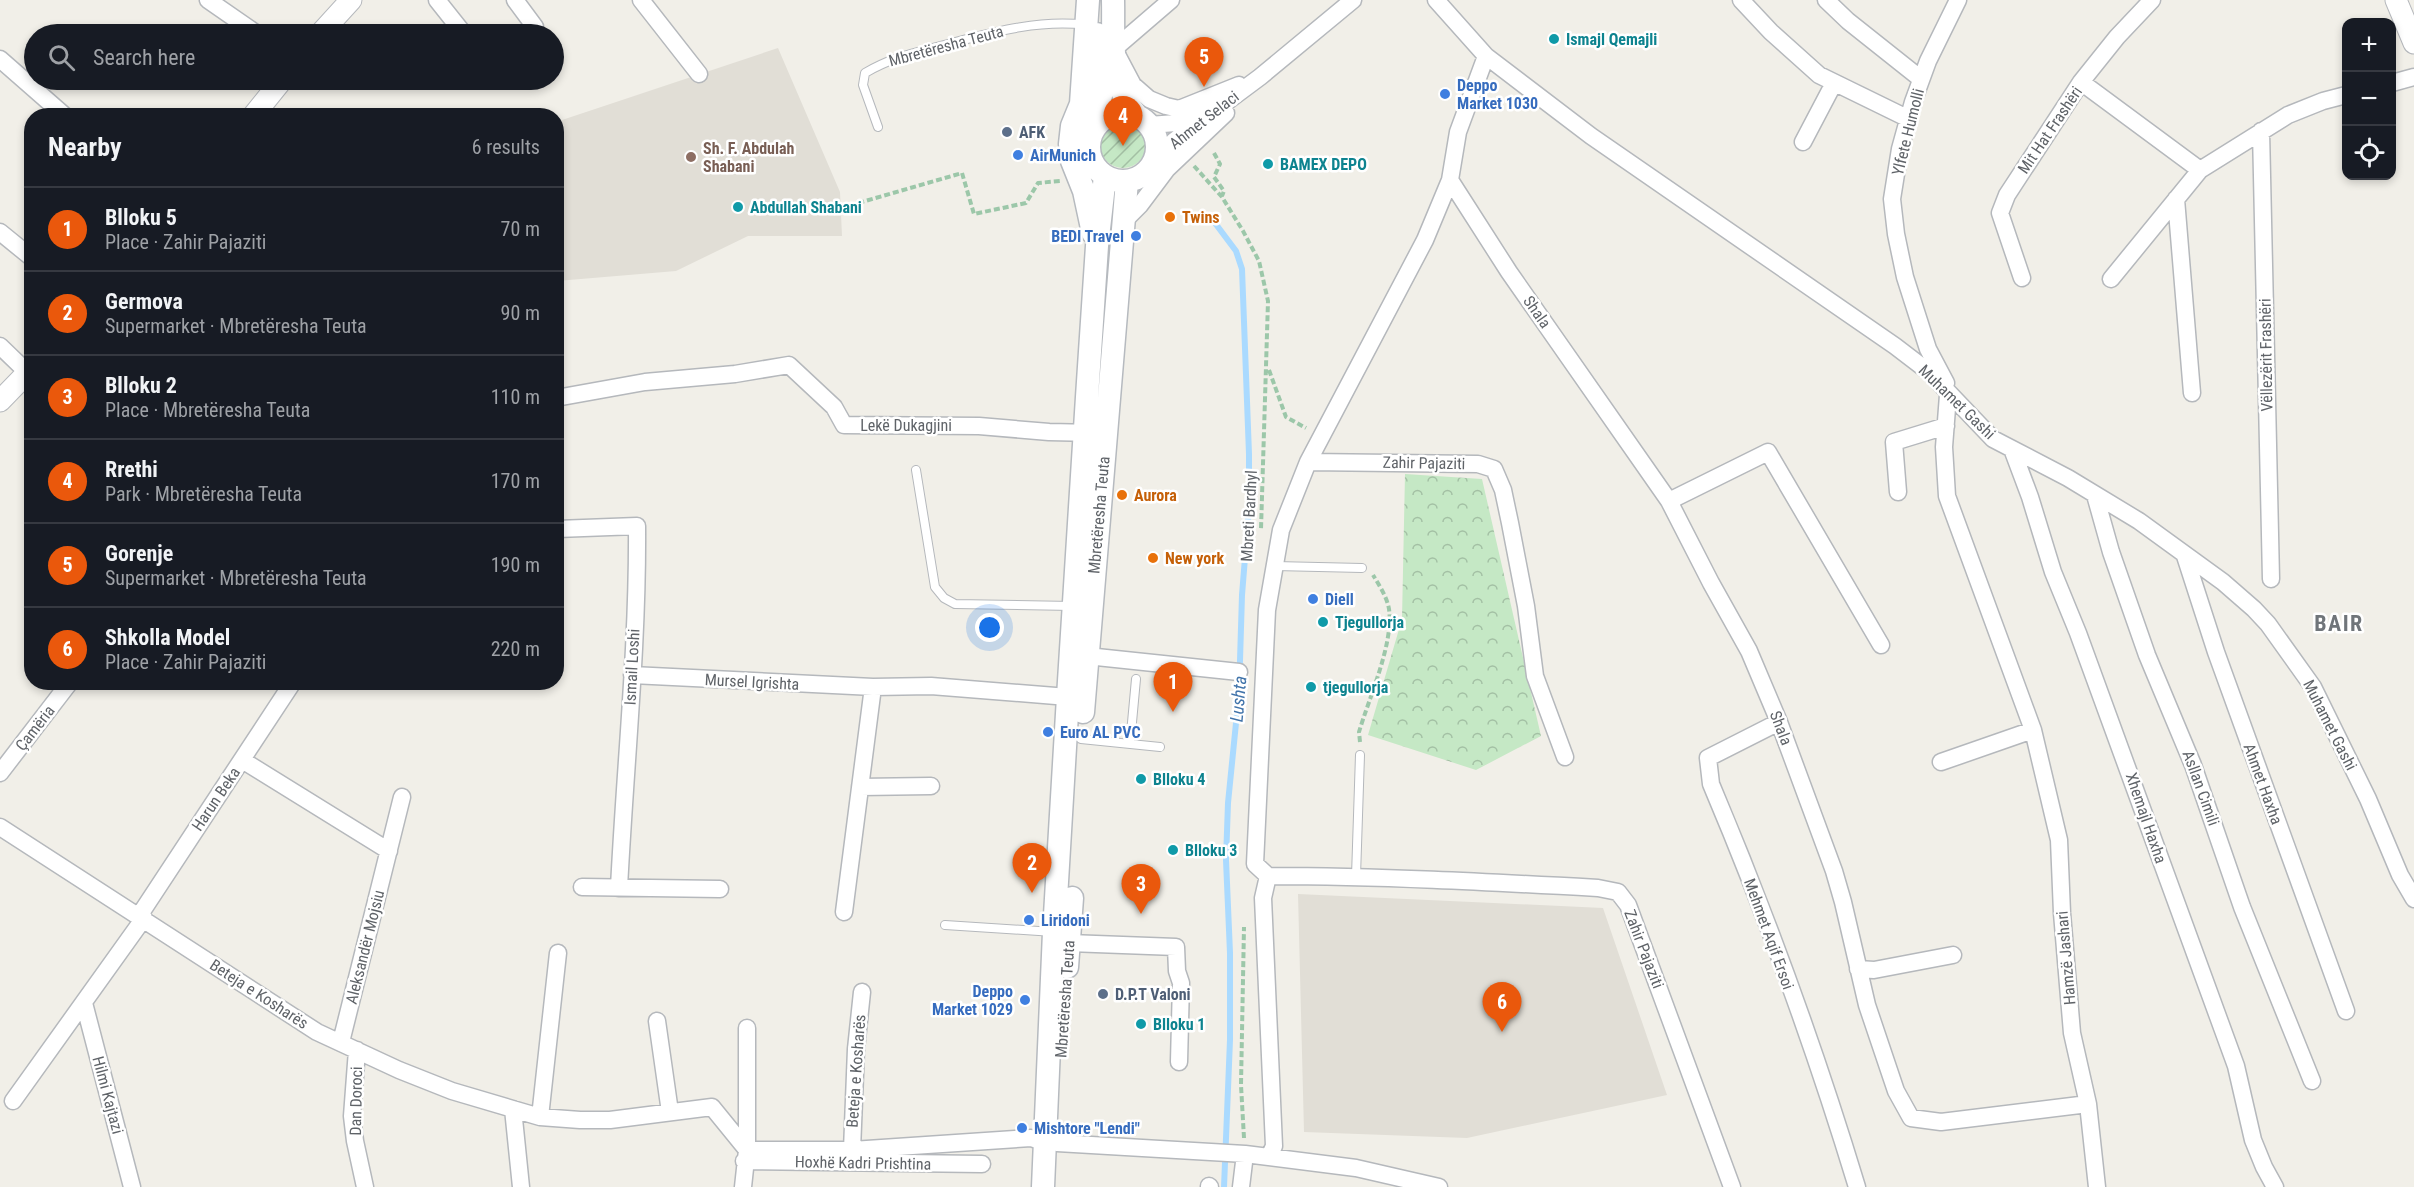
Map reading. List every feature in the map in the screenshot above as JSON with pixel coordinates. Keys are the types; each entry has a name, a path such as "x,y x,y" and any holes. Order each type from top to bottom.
{"main road":[{"path":"1088,0 1081,104 1072,126 1070,144 1072,161 1084,191 1088,217 1097,246"},
{"path":"1094,0 1102,91 1089,149 1097,169 1116,178 1136,178 1150,166 1157,150 1156,141 1144,121 1129,106 1114,72 1113,0"},
{"path":"1094,128 1109,115 1129,113 1144,121"},
{"name":"Mbretëresha Teuta","path":"1062,938 1087,656 1095,433 1097,246 1116,178"},
{"name":"Mbretëresha Teuta","path":"1043,1187 1052,1143 1061,1038 1068,698 1074,606 1124,221 1116,178"},
{"name":"Mbretëresha Teuta","path":"1052,1143 1055,1187"}],"street":[{"path":"207,0 242,24"},
{"path":"329,24 351,0"},
{"path":"437,0 456,24"},
{"path":"515,0 533,24"},
{"path":"642,0 699,74"},
{"path":"1171,0 1114,49 1134,85 1149,99 1179,109 1260,77"},
{"name":"Ahmet Selaci","path":"1150,166 1174,141 1260,77 1353,0"},
{"name":"Muhamet Gashi","path":"1436,0 1486,56 1591,136 1895,346 1929,372 1993,439 2068,478 2139,521 2223,582 2254,609 2268,624 2313,687 2368,799 2400,875 2414,899"},
{"path":"1741,0 1771,32 1818,75 1908,119"},
{"path":"1826,0 1848,21 1921,79"},
{"name":"Ylfete Humolli","path":"1953,399 1928,349 1905,276 1896,234 1892,199 1900,149 1921,79 1958,0"},
{"name":"Mit Hat Frashëri","path":"2022,278 2000,213 2007,195 2081,82 2117,37 2152,0"},
{"path":"2396,0 2414,43"},
{"path":"1269,1157 1274,1146 1263,898 1268,876 1255,864 1268,609 1281,530 1308,462 1425,240 1450,180 1458,132 1486,56"},
{"path":"0,59 24,80"},
{"path":"1124,221 1182,153 1207,132 1260,77"},
{"name":"Ahmet Selaci","path":"1144,121 1176,123 1260,77"},
{"path":"2396,82 2414,77"},
{"path":"2081,82 2200,170"},
{"path":"1803,142 1834,83"},
{"path":"35,90 56,108"},
{"path":"259,108 274,90"},
{"path":"2111,279 2200,170 2288,115 2342,96"},
{"name":"Vëllezërit Frashëri","path":"2261,131 2271,579"},
{"name":"Shala","path":"1450,180 1509,272 1669,501 1711,584 1749,651 1779,722 1834,871 1867,1005 1896,1091 1911,1118 1941,1122 2088,1104"},
{"path":"2176,199 2192,393"},
{"path":"0,232 24,252"},
{"path":"0,346 24,366"},
{"name":"Lekë Dukagjini","path":"564,397 645,382 735,374 789,365 834,407 844,425 979,426 1095,433"},
{"path":"0,401 24,375"},
{"name":"Hamzë Jashari","path":"1953,399 1946,426 1944,447 1947,496 2033,730 2059,840 2062,913 2072,1033 2088,1104 2097,1187"},
{"path":"1898,492 1893,442 1946,426"},
{"name":"Xhemajl Haxha","path":"2012,449 2030,496 2053,572 2086,654 2236,1066 2253,1140 2275,1187"},
{"path":"1669,501 1768,452 1881,645"},
{"name":"Zahir Pajaziti","path":"1308,462 1478,464 1494,469 1506,501 1526,606 1535,676 1566,757"},
{"name":"Asllan Cimili","path":"2095,495 2147,655 2193,765 2242,907 2312,1081"},
{"name":"Ismail Loshi","path":"564,529 637,526 632,675 619,888"},
{"name":"Ahmet Haxha","path":"2185,556 2220,663 2346,1011"},
{"path":"1087,656 1239,672"},
{"name":"Mursel Igrishta","path":"632,675 873,687 931,686 1068,698"},
{"path":"844,912 873,687"},
{"name":"Çamëria","path":"0,773 64,690"},
{"name":"Harun Beka","path":"142,917 288,690"},
{"name":"Mehmet Aqif Ersoi","path":"1779,722 1708,758 1711,784 1772,939 1857,1187"},
{"path":"1941,762 2033,730"},
{"path":"242,760 389,851"},
{"path":"860,787 931,786"},
{"name":"Aleksandër Mojsiu","path":"341,1042 402,797"},
{"name":"Beteja e Kosharës","path":"0,827 317,1032 399,1070 452,1091 540,1117 610,1120 712,1107 746,1155 1031,1138 1052,1143 1207,1151 1269,1157 1356,1168 1439,1187"},
{"name":"Zahir Pajaziti","path":"1268,876 1356,876 1598,888 1618,892 1628,905 1732,1187"},
{"path":"582,887 720,889"},
{"path":"13,1101 84,1003 142,917"},
{"path":"1062,938 1176,947 1177,971 1181,983 1179,1062"},
{"path":"540,1117 558,952"},
{"path":"1858,969 1874,970 1953,955"},
{"name":"Beteja e Kosharës","path":"852,1150 856,1049 862,992"},
{"name":"Hilmi Kajtazi","path":"84,1003 132,1187"},
{"path":"657,1021 670,1112"},
{"path":"743,1187 746,1155 747,1028"},
{"name":"Dan Doroci","path":"357,1050 352,1116 365,1187"},
{"path":"513,1109 521,1187"},
{"path":"1240,1154 1241,1187"},
{"name":"Hoxhë Kadri Prishtina","path":"746,1155 982,1164"}],"lane":[{"name":"Mbretëresha Teuta","path":"879,127 863,85 866,73 887,60 1003,29 1066,23 1086,25"},
{"path":"916,470 935,587 944,598 955,604 1074,606"},
{"path":"1275,566 1362,568"},
{"path":"1130,744 1136,679"},
{"path":"1081,739 1160,747"},
{"path":"1356,876 1360,755"},
{"name":"Mbretëresha Teuta","path":"945,925 1062,938"}],"path":[{"path":"1182,153 1222,197 1224,191 1214,177 1220,164 1214,153"},
{"path":"841,208 962,173 974,214 1026,203 1038,183 1069,181"},
{"name":"Mbreti Bardhyl","path":"1222,197 1259,261 1268,301 1268,368 1261,537"},
{"path":"1268,368 1286,417 1307,429"},
{"path":"1360,755 1359,732 1388,639 1389,609 1386,597 1373,575 1362,568"},
{"path":"1240,1154 1245,921"}],"shaded area":[{"name":"Sh. F. Abdulah Shabani","path":"778,48 840,192 842,236 748,236 676,271 564,280 564,119"},
{"path":"1298,894 1603,908 1667,1095 1467,1138 1304,1132"}],"green space":[{"path":"1123,122 1139,129 1146,145 1139,161 1123,168 1107,161 1100,145 1107,129"},
{"path":"1405,474 1482,479 1541,736 1476,770 1368,735 1402,619"}],"waterway":[{"name":"Lushta","path":"1212,219 1236,251 1242,269 1249,454 1249,508 1242,595 1239,693 1228,803 1226,860 1230,953 1230,1040 1224,1187"}],"place":[{"name":"Ismajl Qemajli","path":"1554,39"},
{"name":"Gorenje","path":"1204,87"},
{"name":"Deppo Market 1030","path":"1445,94"},
{"name":"AFK","path":"1007,132"},
{"name":"Rrethi","path":"1123,146"},
{"name":"AirMunich","path":"1018,155"},
{"name":"Sh. F. Abdulah Shabani","path":"691,157"},
{"name":"BAMEX DEPO","path":"1268,164"},
{"name":"Abdullah Shabani","path":"738,207"},
{"name":"Twins","path":"1170,217"},
{"name":"BEDI Travel","path":"1136,236"},
{"name":"Aurora","path":"1122,495"},
{"name":"New york","path":"1153,558"},
{"name":"Diell","path":"1313,599"},
{"name":"Tjegullorja","path":"1323,622"},
{"name":"tjegullorja","path":"1311,687"},
{"name":"Blloku 5","path":"1173,712"},
{"name":"Euro AL PVC","path":"1048,732"},
{"name":"Blloku 4","path":"1141,779"},
{"name":"Blloku 3","path":"1173,850"},
{"name":"Germova","path":"1032,893"},
{"name":"Blloku 2","path":"1141,914"},
{"name":"Liridoni","path":"1029,920"},
{"name":"D.P.T Valoni","path":"1103,994"},
{"name":"Deppo Market 1029","path":"1025,1000"},
{"name":"Blloku 1","path":"1141,1024"},
{"name":"Shkolla Model","path":"1502,1032"},
{"name":"Mishtore \"Lendi\"","path":"1022,1128"}],"district":[{"name":"BAIR","path":"2339,623"}]}
